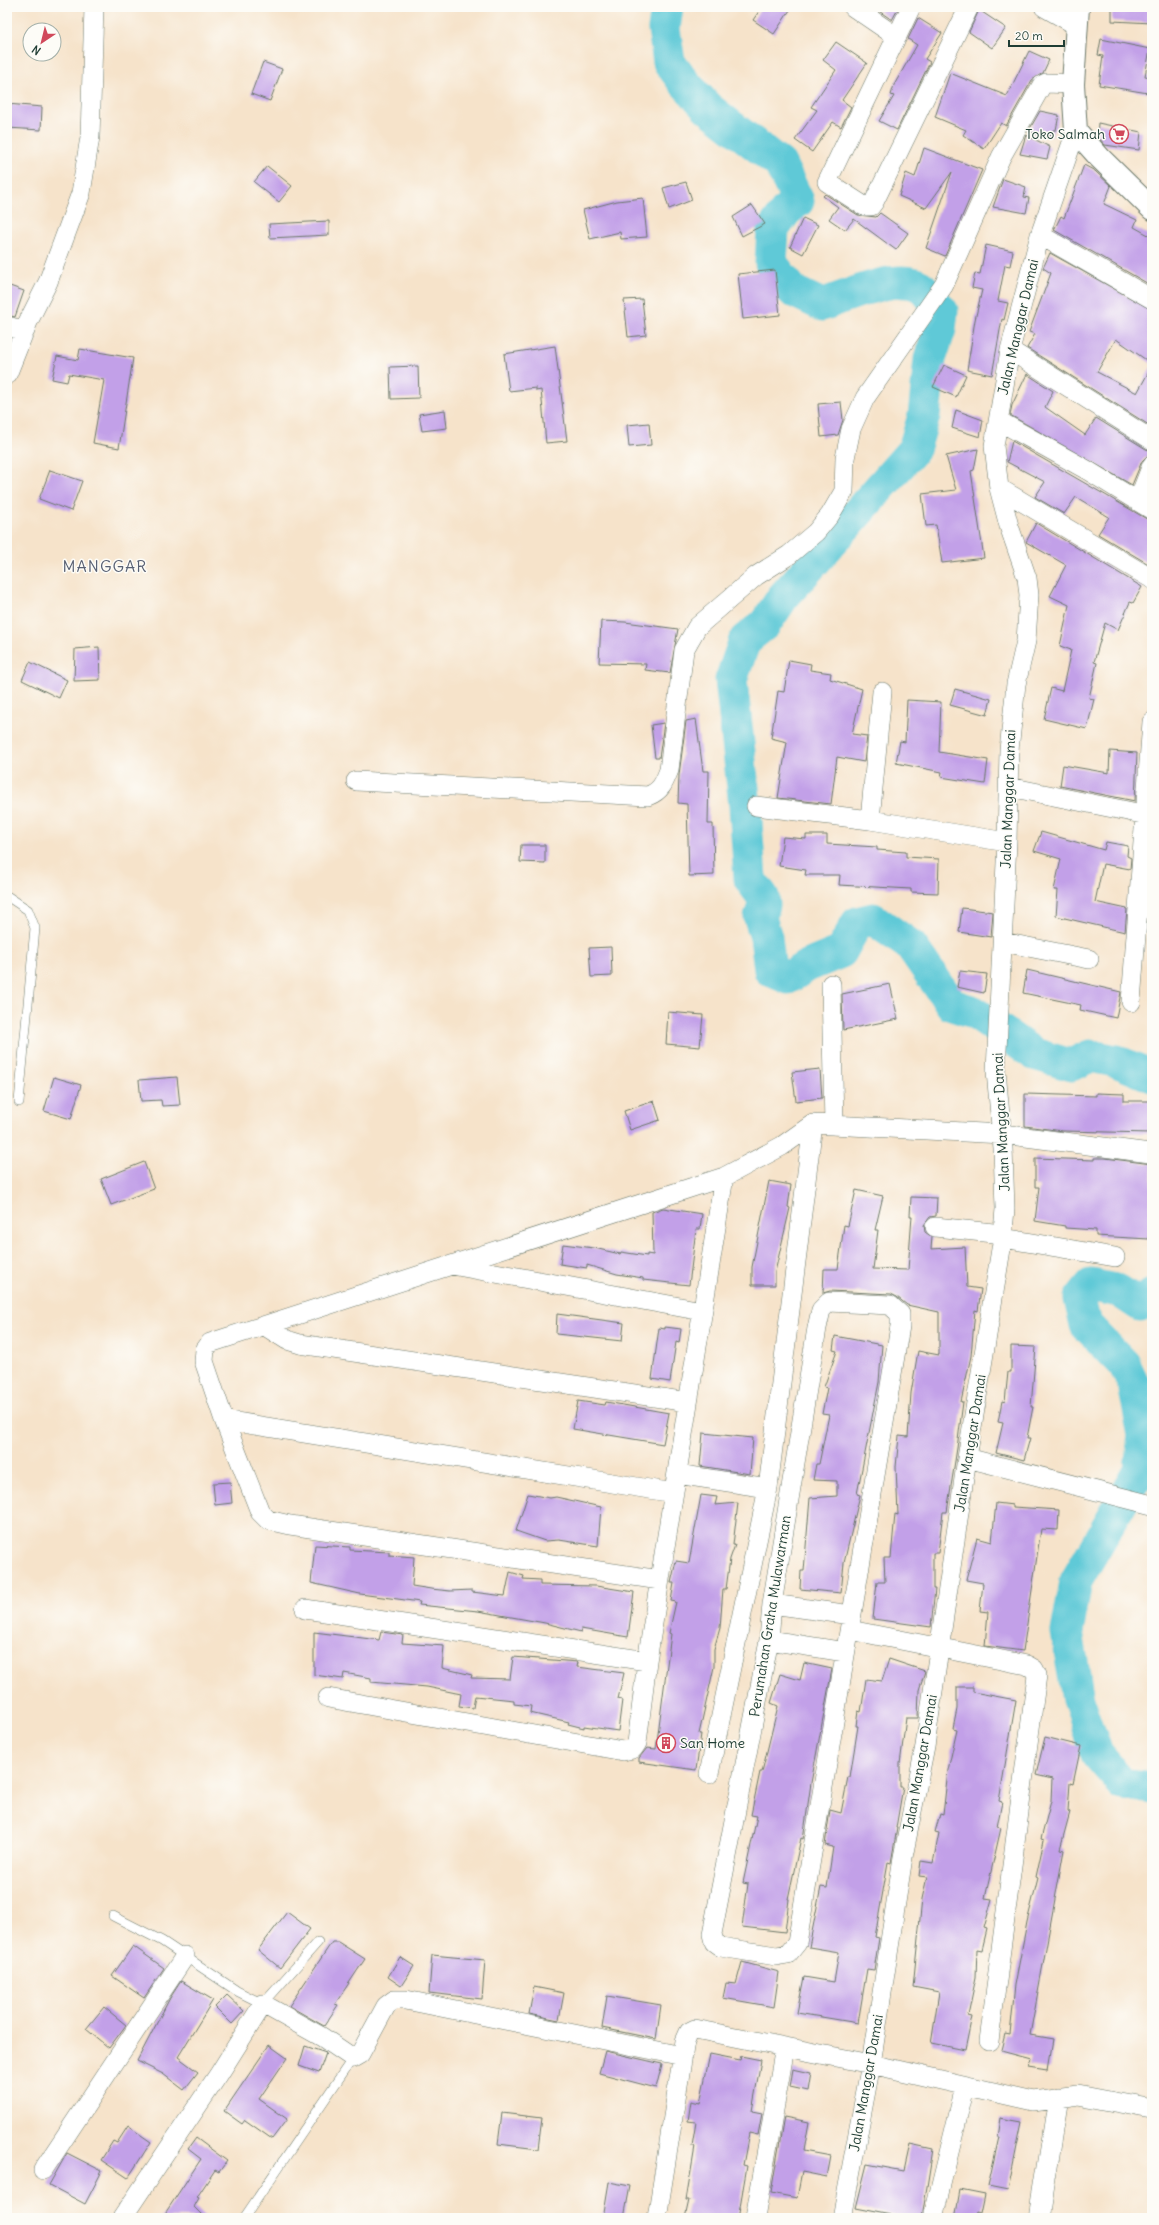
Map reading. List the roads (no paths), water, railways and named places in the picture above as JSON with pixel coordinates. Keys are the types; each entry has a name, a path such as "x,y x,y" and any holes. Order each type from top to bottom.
{"street":[{"path":"7,375 16,328 48,282 81,193 90,137 94,7"},
{"path":"853,7 897,37"},
{"path":"911,7 827,182 864,206 870,206 874,202 969,7"},
{"path":"1044,7 1077,16"},
{"name":"Jalan Manggar Damai","path":"842,2218 871,2064 881,1991 924,1746 967,1458 1003,1236 1005,1209 1002,1134 996,1071 1003,942 1011,718 1026,641 1029,595 1027,578 1009,526 1000,488 994,446 1010,350 1040,235 1076,131 1073,84 1077,16"},
{"path":"356,781 648,796 657,792 665,781 668,770 684,650 697,627 756,576 789,555 816,532 830,515 844,491 846,458 851,429 865,398 944,285 1001,157 1040,88 1046,83 1073,84"},
{"path":"1076,131 1100,158 1152,209"},
{"path":"1040,235 1152,299"},
{"path":"1010,350 1152,440"},
{"path":"999,421 1145,506 1152,465"},
{"path":"1000,488 1152,578"},
{"path":"870,820 882,692"},
{"path":"1131,1002 1148,816 1152,722"},
{"path":"1009,787 1148,816"},
{"path":"756,806 870,820 1007,842"},
{"path":"1003,942 1089,959"},
{"path":"831,984 834,1125"},
{"path":"709,1774 768,1488 813,1124"},
{"path":"660,1580 474,1554 290,1525 268,1520 260,1512 224,1420 204,1361 205,1350 210,1343 450,1264 724,1177 782,1146 813,1124 1002,1134 1150,1153"},
{"path":"328,1698 623,1751 633,1749 637,1743 647,1662 724,1177"},
{"path":"935,1227 1003,1236 1115,1257"},
{"path":"450,1264 702,1311"},
{"name":"Perumahan Graha Mulawarman","path":"830,1302 890,1306 900,1314 900,1326 850,1622 797,1943 788,1954 776,1956 721,1947 714,1942 712,1934 769,1640 772,1604 821,1310 830,1302"},
{"path":"265,1326 287,1340 300,1344 688,1402"},
{"path":"224,1420 674,1494"},
{"path":"967,1458 1152,1506"},
{"path":"677,1474 768,1488"},
{"path":"772,1604 850,1622 939,1649 1027,1665 1034,1669 1037,1675 989,2041"},
{"path":"306,1609 647,1662"},
{"path":"769,1640 845,1652"},
{"path":"43,2170 185,1956"},
{"path":"122,2218 227,2062 263,2004 322,2036 353,2058 360,2054 386,2006 394,2000 406,2000 683,2056"},
{"path":"657,2218 683,2056 688,2032 695,2029 871,2064 965,2087 1033,2101 1078,2095 1152,2109"},
{"path":"755,2218 785,2047"},
{"path":"933,2218 965,2087"},
{"path":"1039,2218 1058,2098"}],"lane":[{"path":"7,896 28,910 35,928 19,1102"},
{"path":"113,1916 162,1941 237,1991 263,2004 318,1942"},
{"path":"244,2218 353,2058"}],"waterway":[{"path":"667,7 664,29 669,62 683,81 708,108 780,164 798,201 786,211 773,229 771,263 793,291 822,305 871,287 898,282 910,282 923,288 942,311 940,329 930,359 924,416 914,449 783,597 765,624 745,640 731,680 745,806 750,879 763,897 764,905 760,918 766,937 770,970 788,978 807,966 841,952 857,923 873,919 911,946 952,1005 974,1012 1034,1054 1071,1065 1090,1056 1116,1061 1152,1076"},
{"path":"1152,1295 1140,1305 1119,1291 1091,1285 1080,1299 1086,1325 1124,1364 1134,1385 1144,1435 1140,1470 1076,1581 1067,1632 1078,1699 1097,1754 1123,1784 1152,1788"}],"place":[{"name":"Toko Salmah","path":"1119,134"},
{"name":"San Home","path":"666,1743"}],"district":[{"name":"MANGGAR","path":"105,566"}]}
